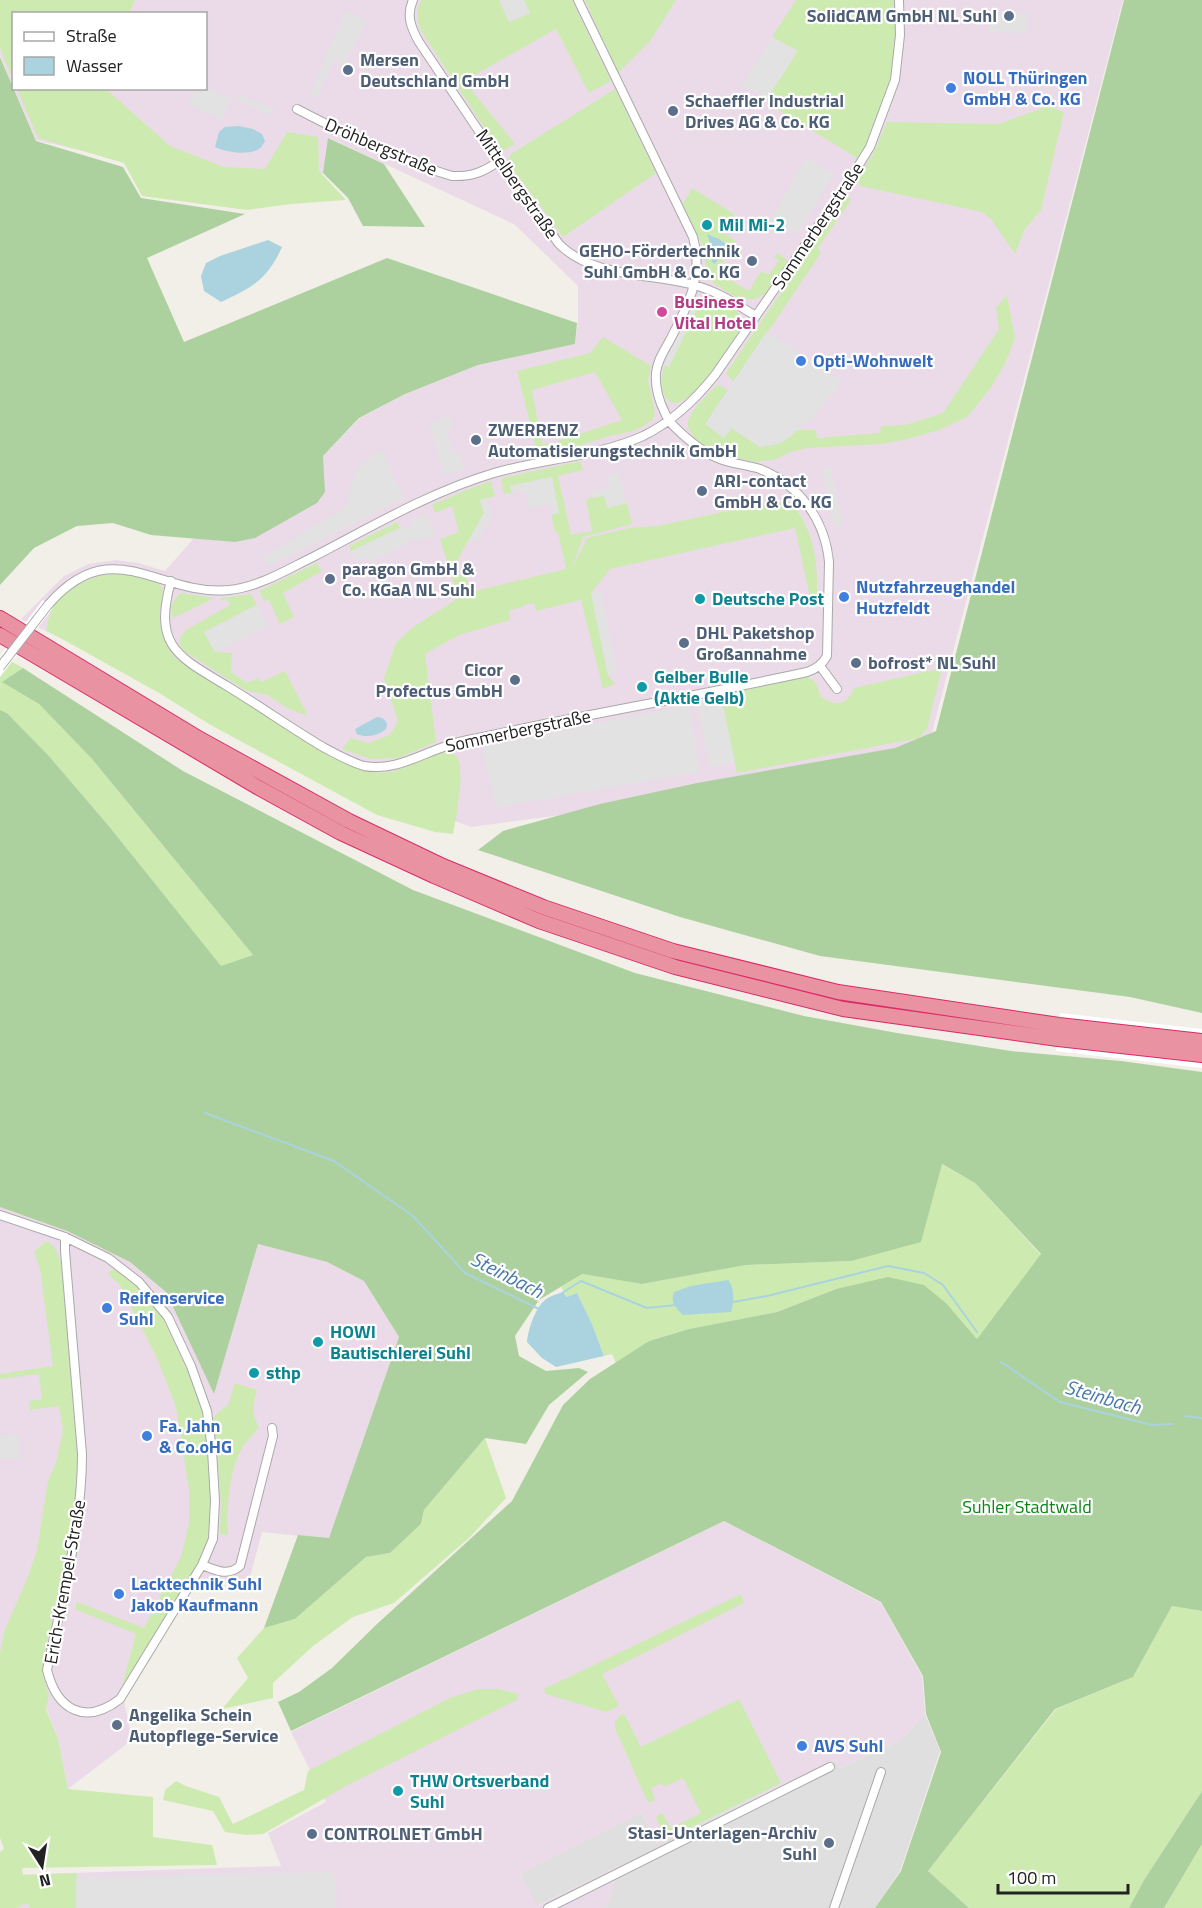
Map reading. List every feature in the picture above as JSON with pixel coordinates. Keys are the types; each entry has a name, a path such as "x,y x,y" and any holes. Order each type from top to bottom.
{"highway":[{"path":"0,618 200,739 339,815 443,866 543,907 673,951 838,992 1202,1055"},
{"path":"0,635 259,788 341,833 538,921 675,967 843,1009 1059,1032 1202,1041"}],"street":[{"name":"Mittelbergstraße","path":"413,0 409,16 411,28 418,42 559,244 586,263 605,269 694,285 718,293 756,316"},
{"path":"578,0 693,237 697,259 694,285 684,313 658,361 656,388 669,421 688,440 720,459 757,468 779,478 805,501 815,515 828,547 829,562 827,656 820,666 837,689"},
{"name":"Sommerbergstraße","path":"0,667 48,605 66,586 78,578 103,570 132,571 213,590 239,589 289,569 469,481 518,467 618,445 669,421 699,395 846,186 870,147 894,80 900,35 899,0"},
{"name":"Dröhbergstraße","path":"297,109 393,155 452,176 473,175 500,161"},
{"name":"Sommerbergstraße","path":"171,581 164,618 171,643 178,654 188,663 310,739 345,759 364,766 394,765 439,748 469,740 738,687 807,672 820,666"},
{"name":"Erich-Krempel-Straße","path":"0,1215 65,1237 108,1258 139,1282 168,1317 191,1365 207,1411 215,1501 213,1539 202,1565 120,1699 101,1711 85,1713 71,1709 61,1702 51,1684 47,1670 78,1523 82,1483 82,1454 64,1251 65,1237"},
{"path":"202,1565 227,1573 240,1566 273,1436 272,1428"},
{"path":"548,1908 830,1767"},
{"path":"834,1908 881,1772"}],"shaded area":[{"path":"0,0 1123,0 928,748 704,796 471,827 362,786 21,619 64,576 88,564 116,560 138,563 165,571 195,537 235,542 323,472 323,456 360,418 405,394 478,365 575,344 578,322 578,286 514,224 329,138 323,173 276,196 36,140 14,90 207,90 207,12 12,12 12,85 0,55"},
{"path":"499,0 524,0 530,13 509,22"},
{"path":"345,11 367,20 353,49 345,56 353,68 346,72 335,58 316,99 310,96"},
{"path":"990,13 1028,13 1028,33 990,32"},
{"path":"772,37 798,51 767,99 742,85"},
{"path":"207,88 231,99 222,120 188,105 195,90"},
{"path":"237,94 274,109 271,115 235,99"},
{"path":"806,158 833,174 798,234 771,219"},
{"path":"691,308 696,311 669,367 664,365"},
{"path":"767,331 842,382 812,419 783,442 760,447 732,428 724,438 705,424"},
{"path":"449,416 453,429 447,431 453,453 460,451 464,469 444,475 429,422"},
{"path":"381,449 404,498 270,566 262,558 346,507 356,469"},
{"path":"830,466 842,521 841,526 835,527 822,468"},
{"path":"619,472 627,503 607,508 604,496 593,498 592,491 609,488 607,476"},
{"path":"712,475 743,486 740,492 710,481"},
{"path":"552,477 559,513 553,514 550,504 529,509 525,491 512,493 510,486"},
{"path":"488,498 492,515 478,540 467,543 484,513 480,500"},
{"path":"426,514 435,535 424,540 415,539 370,563 367,558 357,562 351,551 400,528 412,527 410,522"},
{"path":"601,591 617,673 608,675 591,593"},
{"path":"257,605 268,626 215,652 204,632"},
{"path":"722,701 735,763 710,767 697,705"},
{"path":"689,705 700,772 496,807 482,747"},
{"path":"0,1207 67,1231 130,1262 166,1292 214,1393 258,1244 327,1262 364,1281 399,1337 329,1539 262,1532 248,1585 192,1578 122,1691 132,1740 68,1789 58,1739 43,1699 0,1694"},
{"path":"18,1434 21,1458 0,1460 0,1436"},
{"path":"724,1521 881,1603 922,1676 925,1714 901,1740 840,1768 835,1760 657,1844 642,1812 520,1873 538,1906 619,1866 606,1908 0,1908 0,1850 10,1875 281,1866 268,1833 326,1802 291,1732"},
{"path":"925,1714 940,1751 900,1871 875,1908 606,1908 619,1866 537,1906 520,1873 642,1812 657,1844 835,1760 840,1768 901,1740"},
{"path":"334,1872 336,1908 76,1908 76,1878"}],"green space":[{"path":"0,0 135,0 129,12 12,12 12,78 0,48"},
{"path":"422,0 499,0 510,22 530,13 524,0 572,0 611,81 589,93 556,29 464,81 515,144 500,152 420,29 417,18"},
{"path":"585,0 676,0 651,40 618,73"},
{"path":"796,0 899,0 895,80 862,161 767,103 767,97 797,51 772,37"},
{"path":"1124,0 1202,0 1202,1013 1130,997 820,956 680,917 478,850 503,831 600,804 697,783 895,748 936,731"},
{"path":"0,57 12,90 14,90 36,141 123,167 141,198 245,214 147,258 184,342 387,258 577,323 575,344 478,365 405,394 359,418 323,456 325,492 317,503 255,538 235,542 151,535 113,523 77,526 34,548 0,585"},
{"path":"615,89 656,173 563,237 507,161 511,154"},
{"path":"17,90 107,90 170,146 224,167 265,169 287,132 318,137 319,171 346,200 247,210 142,196 124,163 38,138"},
{"path":"1048,106 1064,112 1041,210 1025,229 1015,254 991,219 982,212 860,186 858,181 860,175 873,154 887,122 999,124"},
{"path":"328,138 384,164 425,227 363,226 348,198 323,173"},
{"path":"692,188 734,214 723,233 736,241 716,272 749,291 761,271 769,275 779,260 774,257 777,253 786,259 787,264 775,282 760,297 744,299 737,297 729,294 708,278 703,247 683,204"},
{"path":"847,196 851,200 818,248 821,253 734,382 726,374 728,370"},
{"path":"707,295 716,297 738,312 740,321 738,333 696,390 677,403 669,401 662,389 664,365 669,367 695,311 691,308 699,298"},
{"path":"1007,295 1015,338 1005,364 990,389 967,417 939,430 881,444 807,448 790,452 777,459 756,462 723,455 705,447 693,438 688,428 693,411 719,385 728,390 705,425 731,428 760,447 779,444 788,430 816,430 817,438 880,433 881,426 905,425 943,413 999,329 996,308"},
{"path":"603,337 651,366 648,381 655,412 653,419 636,430 560,451 558,441 622,420 595,372 532,390 542,444 549,443 551,453 538,456 517,371 590,353"},
{"path":"580,461 583,470 558,476 571,535 592,531 586,499 604,495 607,508 627,503 632,524 583,537 572,568 587,538 775,501 788,507 794,506 812,541 816,565 817,605 812,607 795,528 610,569 591,593 608,675 615,684 603,689 581,600 536,611 534,603 524,605 524,607 509,610 510,620 459,635 425,654 436,742 398,758 371,759 342,749 351,738 368,743 390,735 398,721 384,678 396,643 413,627 458,597 440,539 459,532 452,506 435,513 432,505 491,481 495,496 480,500 484,513 453,568 456,576 465,573 471,592 566,569 558,532 555,532 551,514 559,513 552,477 510,486 512,493 504,494 501,481 502,478"},
{"path":"397,522 400,528 351,551 349,546"},
{"path":"317,563 322,571 283,593 294,617 280,624 269,600 264,601 259,591"},
{"path":"111,574 145,578 161,586 163,595 160,609 161,630 167,647 175,658 330,756 363,770 391,772 433,755 449,753 455,755 460,769 460,780 453,834 435,832 377,815 209,724 159,693 46,630 52,609 64,594 86,581"},
{"path":"181,593 215,598 173,618 172,604"},
{"path":"251,594 257,605 204,632 215,652 232,653 231,672 247,683 258,678 261,682 285,671 308,716 287,708 267,695 245,690 184,651 180,645 180,637 186,630 230,605 227,599 222,601 221,598"},
{"path":"0,655 23,668 3,682 39,704 92,759 253,955 221,967 108,825 49,756 7,713 0,710"},
{"name":"Suhler Stadtwald","path":"23,668 183,771 413,890 635,973 804,1016 897,1033 1011,1051 1121,1061 1202,1072 1202,1611 1172,1606 1133,1677 1055,1709 928,1871 969,1908 875,1908 901,1871 941,1752 926,1714 923,1676 881,1602 724,1521 291,1731 278,1702 299,1692 332,1668 512,1501 563,1405 590,1379 649,1341 689,1329 777,1312 836,1289 888,1277 924,1285 947,1304 977,1339 1041,1254 975,1183 942,1164 921,1242 851,1261 746,1265 642,1284 582,1274 539,1300 515,1336 519,1356 546,1371 579,1368 588,1372 549,1405 526,1444 485,1438 424,1510 421,1524 390,1553 366,1557 295,1619 264,1628 298,1535 329,1538 399,1337 364,1281 327,1262 258,1244 214,1394 166,1292 130,1262 67,1231 0,1207 0,710 7,713 49,756 108,825 221,966 253,955 92,759 39,704 2,682"},
{"path":"942,668 927,729 919,738 737,773 720,696 807,676 816,684 820,696 831,702 840,703 848,698 854,688"},
{"path":"941,1164 975,1183 1041,1255 977,1339 947,1304 836,1289 777,1312 689,1329 649,1341 616,1363 612,1354 604,1356 577,1293 567,1297 561,1287 582,1274 642,1284 746,1265 851,1261"},
{"path":"46,1241 54,1247 61,1262 75,1402 78,1458 72,1529 46,1650 43,1676 49,1695 46,1709 58,1739 68,1789 153,1797 153,1837 212,1845 217,1865 22,1868 23,1875 77,1873 77,1908 30,1908 27,1903 16,1908 0,1908 0,1852 4,1849 0,1838 0,1653 4,1632 37,1550 48,1481 56,1463 63,1430 59,1406 30,1410 29,1401 42,1399 39,1374 0,1379 0,1374 53,1366 40,1269 34,1252"},
{"path":"113,1269 144,1290 164,1320 198,1393 204,1414 214,1511 210,1540 197,1568 122,1686 136,1634 75,1609 77,1602 144,1628 181,1557 189,1523 189,1489 176,1407 158,1360 120,1285 108,1274"},
{"path":"235,1383 257,1390 254,1409 259,1427 243,1447 232,1474 228,1535 220,1534 221,1504 214,1418 228,1405"},
{"path":"485,1438 506,1498 470,1537 394,1603 353,1617 313,1646 273,1683 273,1698 222,1709 248,1678 237,1658 264,1628 295,1619 366,1557 390,1553 421,1524 424,1510"},
{"path":"741,1594 744,1603 602,1674 619,1706 606,1712 546,1694 544,1689"},
{"path":"1172,1606 1202,1611 1202,1791 1144,1880 1129,1908 969,1908 928,1871 1056,1709 1133,1677"},
{"path":"478,1689 498,1689 519,1694 517,1700 344,1787 263,1834 246,1835 225,1832 213,1811 163,1800 165,1790 176,1781 219,1797 233,1824 304,1790 308,1771 450,1698"},
{"path":"739,1699 781,1783 674,1836 667,1835 656,1817 659,1814 663,1814 671,1828 701,1813 683,1778 664,1787 662,1783 651,1788 655,1800 648,1803 615,1728 615,1721 622,1714 625,1715 641,1747"},
{"path":"1202,1791 1202,1844 1164,1908 1129,1908 1144,1880"},
{"path":"1202,1844 1202,1908 1164,1908"}],"water":[{"path":"239,126 262,134 265,141 260,148 243,153 215,147 219,132 225,127"},
{"path":"707,234 726,244 715,264 712,262 712,249"},
{"path":"268,240 282,247 271,267 258,281 221,302 204,291 201,276 206,263"},
{"path":"377,717 386,721 385,730 371,736 357,734 355,729"},
{"path":"728,1280 733,1295 731,1312 683,1315 674,1305 674,1292 691,1286"},
{"path":"563,1292 567,1297 577,1293 604,1356 556,1367 542,1358 527,1342 538,1308 549,1297"}],"pier":[{"path":"43,600 53,608 0,677 0,656"},
{"path":"1060,1013 1202,1029 1202,1068 1056,1051"}],"waterway":[{"name":"Steinbach","path":"205,1113 334,1161 413,1216 465,1273 541,1309"},
{"name":"Steinbach","path":"733,1302 767,1296 888,1266 924,1273 943,1285 977,1332"},
{"name":"Steinbach","path":"562,1293 581,1281 647,1308 676,1305"},
{"name":"Steinbach","path":"1001,1362 1060,1402 1152,1425 1172,1424"},
{"name":"Steinbach","path":"1185,1416 1202,1418"}],"place":[{"name":"SolidCAM GmbH NL Suhl","path":"1009,16"},
{"name":"Mersen Deutschland GmbH","path":"348,70"},
{"name":"NOLL Thüringen GmbH & Co. KG","path":"951,88"},
{"name":"Schaeffler Industrial Drives AG & Co. KG","path":"673,111"},
{"name":"Mil Mi-2","path":"707,225"},
{"name":"GEHO-Fördertechnik Suhl GmbH & Co. KG","path":"752,261"},
{"name":"Business Vital Hotel","path":"662,312"},
{"name":"Opti-Wohnwelt","path":"801,361"},
{"name":"ZWERRENZ Automatisierungstechnik GmbH","path":"476,440"},
{"name":"ARI-contact GmbH & Co. KG","path":"702,491"},
{"name":"paragon GmbH & Co. KGaA NL Suhl","path":"330,579"},
{"name":"Nutzfahrzeughandel Hutzfeldt","path":"844,597"},
{"name":"Deutsche Post","path":"700,599"},
{"name":"DHL Paketshop Großannahme","path":"684,643"},
{"name":"bofrost* NL Suhl","path":"856,663"},
{"name":"Cicor Profectus GmbH","path":"515,680"},
{"name":"Gelber Bulle (Aktie Gelb)","path":"642,687"},
{"name":"Reifenservice Suhl","path":"107,1308"},
{"name":"HOWI Bautischlerei Suhl","path":"318,1342"},
{"name":"sthp","path":"254,1373"},
{"name":"Fa. Jahn & Co.oHG","path":"147,1436"},
{"name":"Lacktechnik Suhl Jakob Kaufmann","path":"119,1594"},
{"name":"Angelika Schein Autopflege-Service","path":"117,1725"},
{"name":"AVS Suhl","path":"802,1746"},
{"name":"THW Ortsverband Suhl","path":"398,1791"},
{"name":"CONTROLNET GmbH","path":"312,1834"},
{"name":"Stasi-Unterlagen-Archiv Suhl","path":"829,1843"}]}
